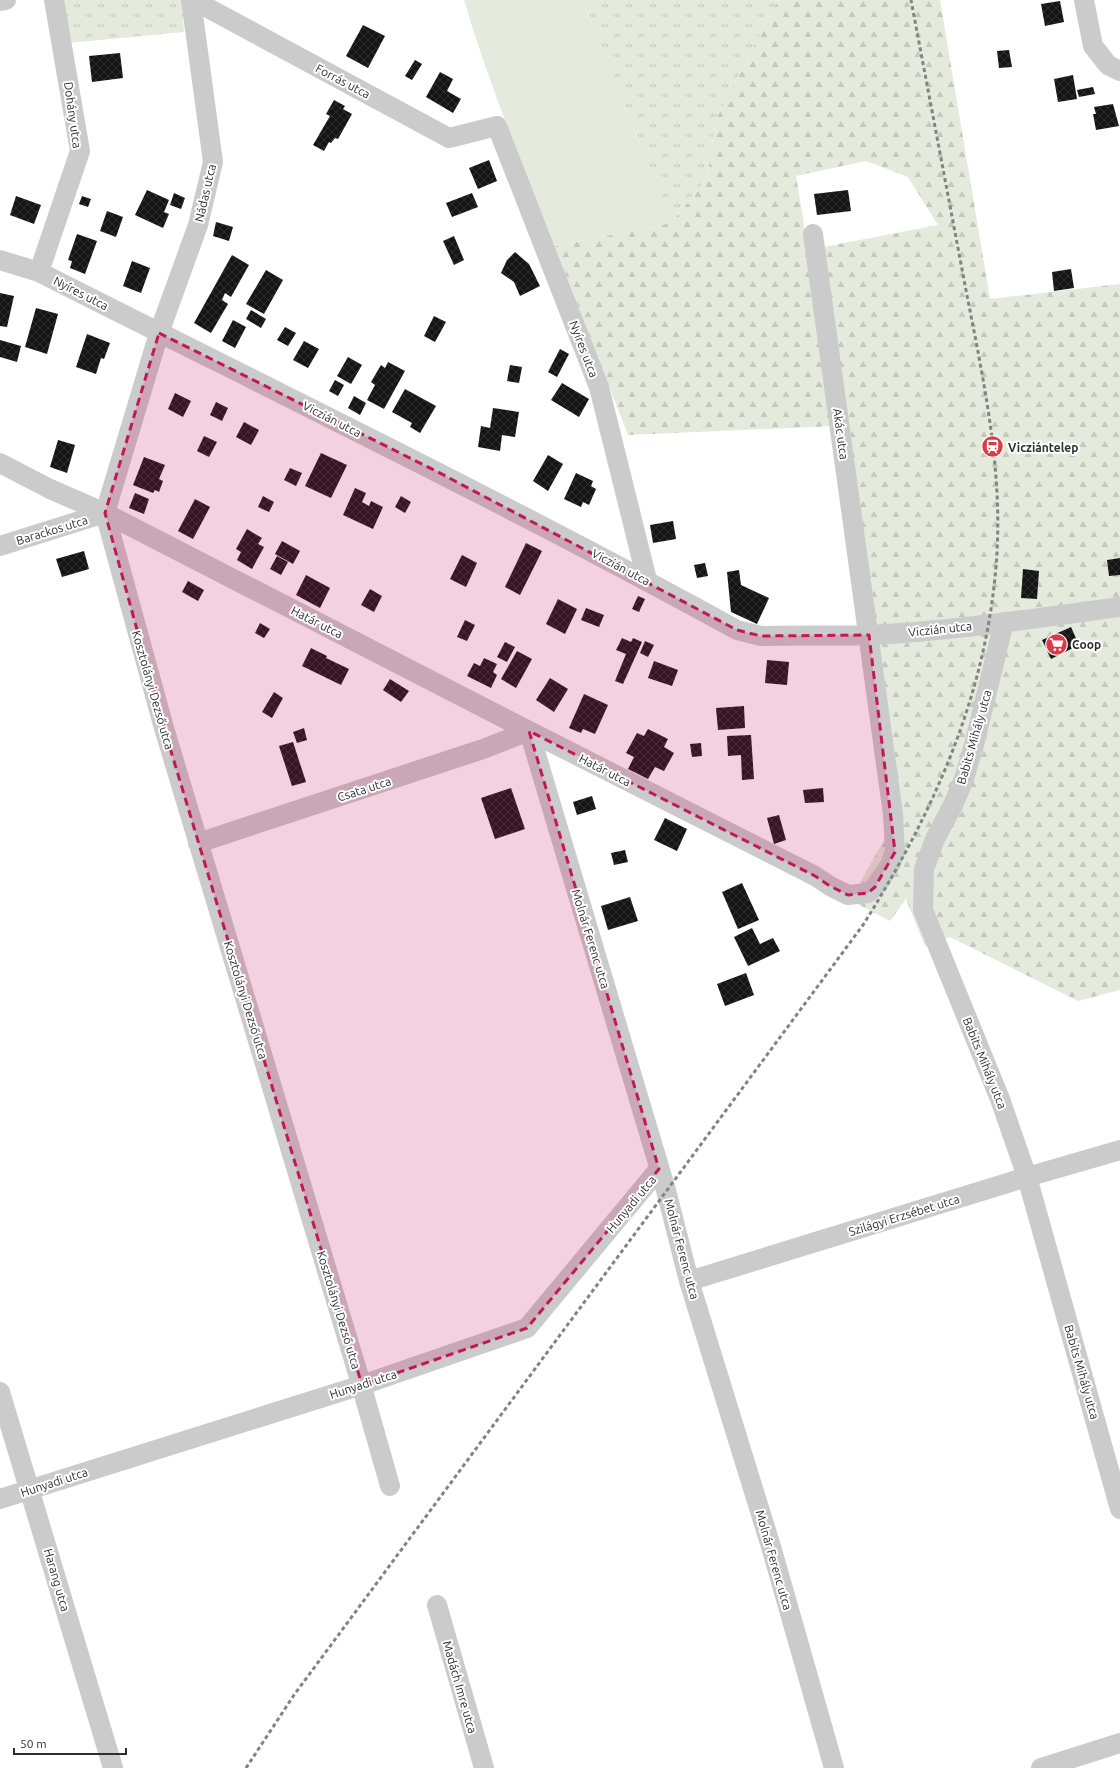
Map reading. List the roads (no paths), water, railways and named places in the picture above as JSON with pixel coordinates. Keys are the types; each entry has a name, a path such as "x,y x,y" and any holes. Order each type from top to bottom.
{"street":[{"path":"0,1 6,0"},
{"name":"Dohány utca","path":"39,272 80,151 54,0"},
{"name":"Forrás utca","path":"192,0 448,138 497,126"},
{"name":"Nádas utca","path":"160,333 198,225 213,162 192,0"},
{"path":"1084,0 1093,46 1108,65 1120,71"},
{"name":"Nyíres utca","path":"497,126 599,387 647,580"},
{"name":"Akác utca","path":"813,234 869,635"},
{"name":"Nyíres utca","path":"0,260 39,272 160,333"},
{"path":"105,513 160,333"},
{"name":"Viczián utca","path":"160,333 436,471 647,580 737,630 751,634 761,636 869,635 1004,622 1120,607"},
{"name":"Határ utca","path":"0,462 50,489 105,513 529,731 816,876 830,886 848,895 868,893 875,887 890,864 895,852 893,814 869,635"},
{"name":"Barackos utca","path":"0,546 105,513"},
{"name":"Kosztolányi Dezső utca","path":"105,513 164,728 362,1385 390,1486"},
{"name":"Babits Mihály utca","path":"1004,622 974,745 964,779 953,805 935,839 924,869 923,910 1000,1099 1027,1177 1120,1509"},
{"name":"Csata utca","path":"198,843 483,749 529,731"},
{"name":"Molnár Ferenc utca","path":"529,731 659,1169 689,1281 772,1550 834,1768"},
{"name":"Szilágyi Erzsébet utca","path":"689,1281 1027,1177 1120,1150"},
{"name":"Hunyadi utca","path":"0,1500 362,1385 528,1328 659,1169"},
{"name":"Harang utca","path":"0,1392 31,1490 113,1768"},
{"name":"Madách Imre utca","path":"437,1605 484,1768"},
{"path":"1041,1768 1120,1744"}],"railway":[{"path":"246,1768 294,1695 863,925 913,838 935,793 954,747 970,700 983,652 992,603 997,552 998,518 994,451 984,384 911,0"}],"place":[{"name":"Vicziántelep","path":"992,447"},
{"name":"Coop","path":"1056,644"}]}
